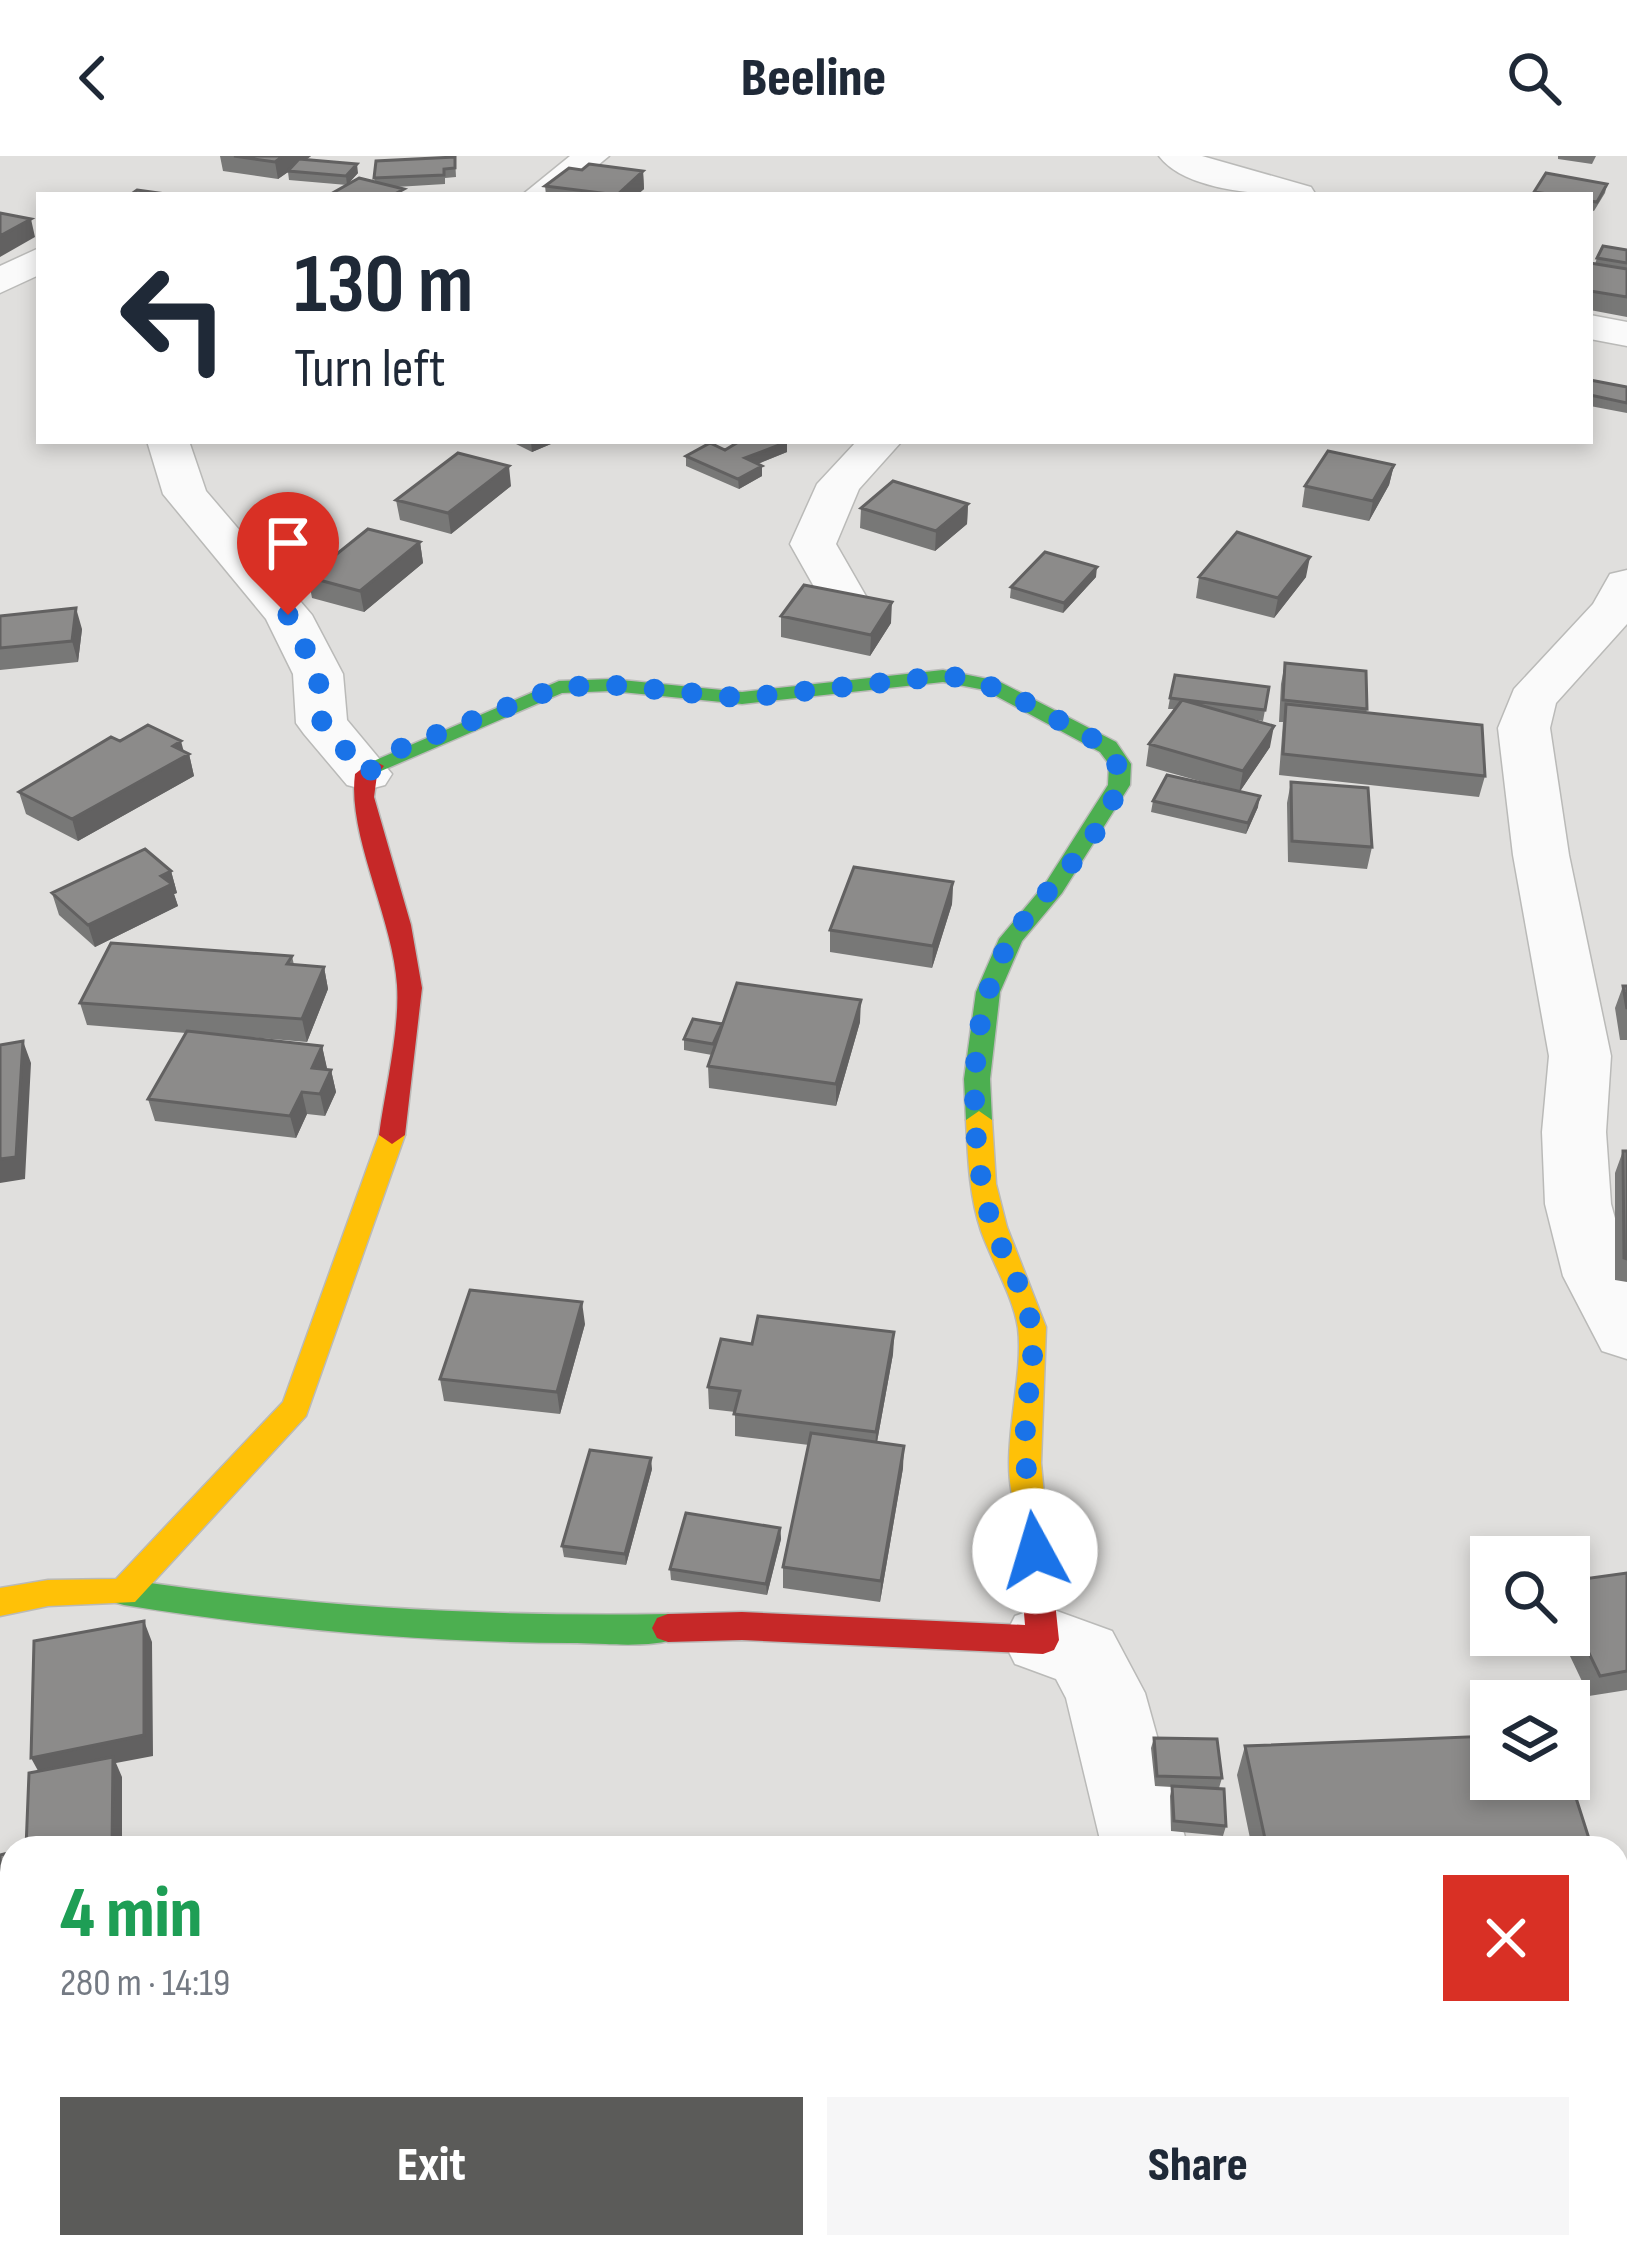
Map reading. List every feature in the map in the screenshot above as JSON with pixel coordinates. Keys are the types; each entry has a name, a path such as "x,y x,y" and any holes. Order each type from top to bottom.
{"street":[{"path":"544,192 592,156"},
{"path":"1176,156 1205,172 1286,192"},
{"path":"0,282 36,261"},
{"path":"1593,328 1627,334"},
{"path":"847,605 813,544 839,484 878,444"},
{"path":"186,458 185,494 288,615 318,674 322,723 366,774"},
{"path":"1627,584 1613,610 1532,700 1524,728 1541,855 1580,1056 1574,1132 1578,1204 1597,1276 1627,1332"},
{"path":"124,1592 296,1408 379,1180 400,1098 410,988 399,926 363,797 366,774 394,751 542,693 585,684 742,698 868,682 968,678 1010,694 1108,747 1120,764 1119,785 1054,888 1011,939 988,992 976,1079 983,1184 993,1227 1027,1303 1032,1327 1026,1463 1043,1640"},
{"path":"0,1602 47,1593 124,1592 230,1612 346,1624 511,1631 742,1626 1043,1640 1084,1655 1105,1694 1141,1836"}],"building":[{"path":"234,156 283,156 275,162"},
{"path":"455,157 455,168 444,169 444,175 374,178 376,161"},
{"path":"299,159 357,164 346,176 288,171"},
{"path":"589,164 643,171 620,192 545,186 569,168 582,170"},
{"path":"1546,173 1607,184 1597,202 1593,192 1534,192"},
{"path":"359,178 404,189 398,192 334,192"},
{"path":"0,213 31,219 0,236"},
{"path":"1603,246 1627,250 1627,263 1597,258"},
{"path":"1593,263 1627,269 1627,297 1593,291"},
{"path":"1593,381 1627,387 1627,403 1593,396"},
{"path":"708,444 725,450 735,444 782,444 745,458 762,466 738,479 686,456"},
{"path":"1328,451 1394,465 1373,501 1305,486"},
{"path":"458,453 509,466 448,513 396,500"},
{"path":"893,481 968,504 936,531 861,508"},
{"path":"368,529 420,542 360,591 308,577"},
{"path":"1237,532 1310,557 1278,598 1199,577"},
{"path":"1045,552 1097,567 1064,603 1011,587"},
{"path":"804,585 892,602 871,635 781,616"},
{"path":"76,608 72,641 0,648 0,616"},
{"path":"1285,663 1366,671 1367,709 1283,700"},
{"path":"1175,675 1269,687 1265,710 1170,698"},
{"path":"1182,700 1274,726 1243,771 1149,744"},
{"path":"1286,704 1482,725 1485,776 1283,754"},
{"path":"148,725 181,741 173,746 189,754 72,819 19,792 111,737 120,741"},
{"path":"1167,775 1260,796 1248,823 1153,801"},
{"path":"1291,782 1368,788 1372,847 1292,841"},
{"path":"145,849 171,871 161,876 172,884 88,925 52,893"},
{"path":"854,867 953,882 933,946 830,930"},
{"path":"111,943 292,956 287,964 324,967 302,1019 80,1003"},
{"path":"737,983 861,1000 836,1084 708,1066"},
{"path":"693,1019 722,1024 713,1044 684,1039"},
{"path":"187,1031 322,1046 312,1068 331,1070 320,1094 302,1092 290,1116 148,1099"},
{"path":"23,1041 16,1157 0,1159 0,1045"},
{"path":"1623,1151 1627,1151 1627,1259 1624,1258"},
{"path":"470,1290 582,1302 557,1392 440,1379"},
{"path":"758,1316 894,1332 876,1432 734,1414 740,1391 708,1387 721,1339 752,1344"},
{"path":"811,1433 904,1446 881,1581 783,1567"},
{"path":"590,1450 651,1458 625,1554 562,1546"},
{"path":"686,1513 780,1528 766,1584 670,1569"},
{"path":"1627,1573 1627,1671 1600,1676 1590,1655 1590,1578"},
{"path":"144,1621 144,1735 31,1758 34,1641"},
{"path":"1470,1737 1470,1800 1577,1800 1588,1836 1264,1836 1245,1746"},
{"path":"1154,1738 1217,1739 1222,1778 1157,1776"},
{"path":"113,1757 112,1836 26,1836 29,1773"},
{"path":"1172,1786 1224,1789 1226,1826 1174,1821"}],"traffic: fast":[{"path":"373,766 559,687 611,685 742,698 943,676 991,685 1108,747 1120,764 1119,785 1054,888 1011,939 988,992 977,1079 979,1120"},
{"path":"124,1592 260,1612 395,1624 668,1628"}],"traffic: slow":[{"path":"979,1120 983,1184 993,1227 1032,1327 1026,1463 1030,1506"},
{"path":"0,1602 48,1593 124,1592 296,1408 392,1135"}],"traffic: jam":[{"path":"373,766 366,774 363,797 399,925 410,988 392,1135"},
{"path":"668,1628 742,1626 1043,1640 1030,1506"}],"route":[{"path":"288,615 318,674 322,723 366,774 394,751 559,687 585,684 742,698 868,682 968,678 1010,694 1108,747 1120,764 1119,785 1054,888 1011,939 988,992 976,1079 983,1184 993,1227 1027,1303 1032,1327 1026,1463 1035,1551"}]}
